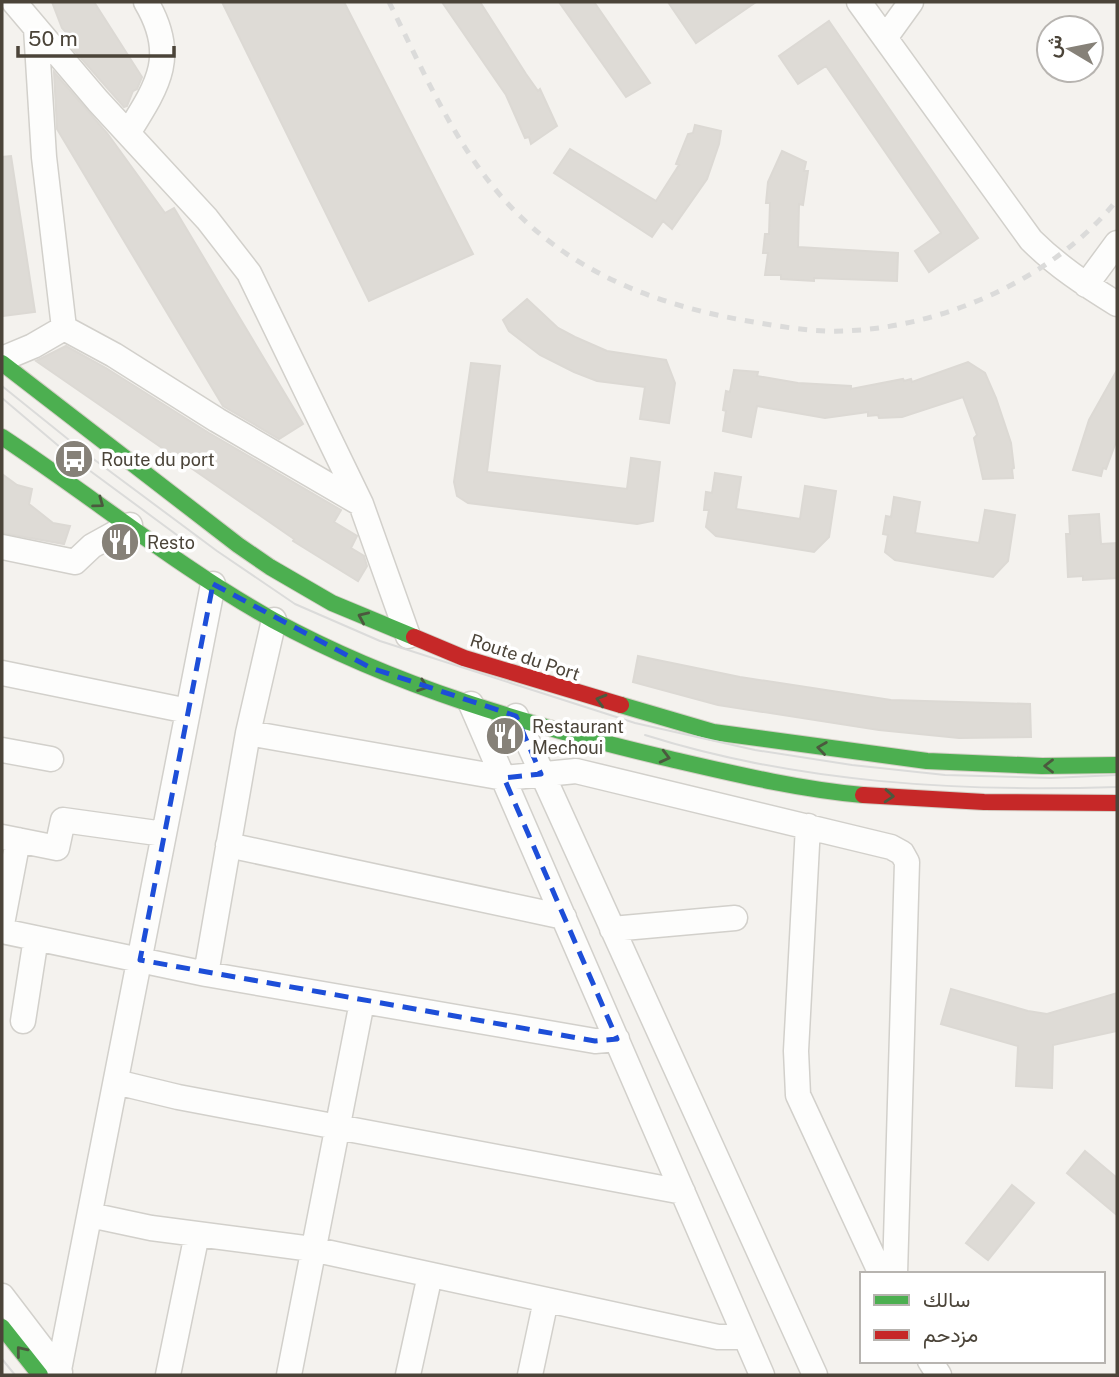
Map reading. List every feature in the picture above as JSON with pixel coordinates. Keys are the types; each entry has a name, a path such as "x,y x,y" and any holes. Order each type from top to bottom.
{"main road":[{"name":"Route du Port","path":"2,361 270,567 332,603 408,636 502,670 713,733 927,761 1042,766 1117,765"},
{"path":"2,437 63,476 213,584 274,620 371,668 471,704 605,742 776,783 852,794 1010,803 1117,803"},
{"path":"2,1328 53,1374"}],"street":[{"path":"14,2 98,101 207,219 249,273 361,504 408,636"},
{"path":"128,133 153,93 162,66 162,36 146,2"},
{"path":"859,2 1031,240 1051,260 1117,303"},
{"path":"885,38 911,2"},
{"path":"36,28 44,158 64,328"},
{"path":"1086,285 1117,243"},
{"path":"2,361 64,328"},
{"path":"64,328 114,355 217,420 361,504"},
{"path":"2,547 75,562 92,545 130,526"},
{"path":"53,1374 90,1215 213,584"},
{"path":"206,974 248,733 274,620"},
{"path":"2,673 188,712"},
{"path":"471,704 762,1375"},
{"path":"516,716 815,1375"},
{"path":"248,733 505,778 576,771 808,825 902,853 907,862 895,1272"},
{"path":"2,750 51,759"},
{"path":"2,924 10,838 57,848 63,820 164,834"},
{"path":"808,825 796,1051 797,1096 880,1272"},
{"path":"228,845 564,916"},
{"path":"612,929 735,918"},
{"path":"2,931 206,974 362,1002 595,1041 617,1039"},
{"path":"23,1021 36,938"},
{"path":"289,1375 362,1002"},
{"path":"116,1082 178,1097 683,1192"},
{"path":"90,1215 197,1234 312,1249 718,1337 745,1337"},
{"path":"168,1375 197,1234"},
{"path":"408,1375 430,1275"},
{"path":"2,1296 53,1374"},
{"path":"530,1375 546,1300"}],"highlighted area":[{"path":"213,584 371,668 516,716 541,774 504,778 617,1039 595,1041 140,960"}],"building":[{"path":"52,2 94,2 142,77 127,106 124,107 72,48 76,43 62,28"},
{"path":"222,2 344,2 473,254 369,301"},
{"path":"442,2 480,2 526,74 538,91 540,89 557,126 531,144 529,137 525,138 506,95"},
{"path":"559,2 594,2 650,83 626,97"},
{"path":"668,2 756,2 696,43"},
{"path":"829,21 978,238 929,272 915,251 941,233 826,66 798,84 779,56"},
{"path":"54,72 107,133 165,213 174,208 303,424 279,439 223,406 57,129"},
{"path":"695,125 721,131 707,179 672,229 663,221 652,237 554,173 570,149 656,201 679,165 676,164 688,134 693,133"},
{"path":"782,151 806,162 804,171 808,171 803,205 799,204 798,247 898,253 897,281 814,278 814,281 765,275 768,253 763,253 765,234 769,234 770,203 766,203 768,182"},
{"path":"11,156 35,312 2,316 2,157"},
{"path":"527,299 558,328 575,337 607,351 666,360 675,383 669,423 640,419 645,387 597,381 574,372 540,355 509,331 503,320"},
{"path":"66,346 341,510 334,522 357,536 351,548 364,556 367,566 358,581 293,541 294,539 36,361"},
{"path":"968,362 985,373 996,398 1011,443 1013,478 983,479 974,438 977,435 963,397 902,417 879,418 878,415 868,416 868,412 825,418 757,406 751,437 723,431 726,391 730,392 734,370 758,372 757,376 798,383 851,386 851,389 903,379 911,379 912,382"},
{"path":"471,363 500,366 487,472 627,489 631,458 660,462 653,521 637,524 468,503 457,496 454,482"},
{"path":"1117,370 1117,439 1106,469 1103,468 1101,476 1073,470 1089,420"},
{"path":"715,473 741,477 736,509 800,519 805,486 836,491 829,537 814,552 716,536 706,527 709,510 704,510 706,492 712,493"},
{"path":"2,474 17,485 32,489 29,504 53,523 70,526 64,544 2,533"},
{"path":"894,497 920,502 915,533 979,543 985,510 1015,515 1008,561 993,577 895,560 885,552 888,535 883,534 886,516 891,517"},
{"path":"1099,514 1101,544 1117,543 1117,578 1083,580 1083,576 1068,577 1066,534 1070,534 1069,516"},
{"path":"638,656 740,677 891,700 1030,704 1031,737 959,738 879,730 718,705 633,682"},
{"path":"951,989 1047,1014 1117,993 1117,1031 1053,1045 1052,1088 1016,1086 1018,1046 941,1024"},
{"path":"1085,1151 1117,1178 1117,1215 1067,1173"},
{"path":"1012,1185 1034,1203 988,1260 966,1243"}],"tram line":[{"path":"2,386 84,452 217,551 295,604 380,641 635,723 755,750 852,765 945,775 1051,778 1117,775"},
{"path":"2,398 74,459 181,538"},
{"path":"645,735 761,764 878,781 998,788 1117,787"},
{"path":"2,1359 15,1375"}],"railway":[{"path":"389,2 462,143 499,194 521,217 572,258 600,274 629,288 690,308 754,322 821,331 881,328 919,320 994,294 1029,275 1062,253 1091,228 1117,200"}],"traffic: fast":[{"path":"2,363 270,567 332,603 414,637"},
{"path":"2,437 170,555 238,599 273,620 367,665 465,702 615,746 764,780 863,795"},
{"path":"621,705 713,732 927,761 1042,766 1117,765"},
{"path":"2,1327 40,1375"}],"traffic: jam":[{"path":"414,637 464,658 621,705"},
{"path":"863,795 984,802 1117,803"}],"place":[{"name":"Route du port","path":"74,459"},
{"name":"Resto","path":"120,542"},
{"name":"Restaurant Mechoui","path":"505,736"}]}
